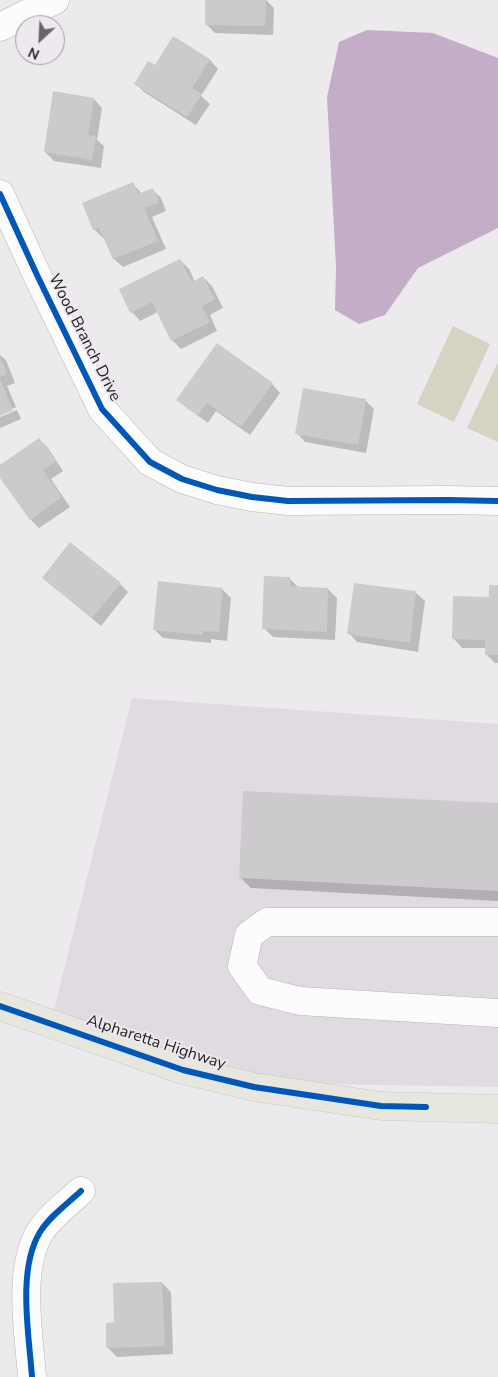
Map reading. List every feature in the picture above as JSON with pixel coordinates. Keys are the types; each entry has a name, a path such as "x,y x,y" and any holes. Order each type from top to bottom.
{"main road":[{"name":"Alpharetta Highway","path":"0,1006 183,1070 254,1087 381,1106 498,1109"}],"street":[{"path":"0,26 54,0"},
{"name":"Wood Branch Drive","path":"0,194 102,409 150,462 182,479 217,490 252,497 288,501 498,501"},
{"path":"498,922 267,922 249,934 242,966 260,991 300,1001 498,1013"},
{"path":"32,1377 27,1302 30,1255 40,1232 50,1220 81,1192"}],"shaded area":[{"path":"367,30 433,33 498,58 498,228 418,268 385,315 359,324 335,310 336,266 327,97 339,42"},
{"path":"453,326 490,344 454,422 417,404"},
{"path":"498,362 498,442 467,428"},
{"path":"132,698 498,724 498,1087 263,1083 48,1033"}],"building":[{"path":"205,0 266,0 265,26 205,25"},
{"path":"173,36 210,59 192,88 202,94 187,117 134,84 148,61 155,65"},
{"path":"53,91 94,98 88,135 96,136 92,160 44,152"},
{"path":"133,182 138,194 153,188 159,202 144,208 158,241 113,259 99,228 93,230 82,203"},
{"path":"180,259 192,282 203,276 215,299 202,306 210,322 171,341 152,302 130,313 119,289"},
{"path":"217,343 273,383 241,427 207,403 198,415 176,400"},
{"path":"0,357 7,374 0,377"},
{"path":"0,379 13,410 0,416"},
{"path":"303,388 366,399 358,445 295,434"},
{"path":"39,438 56,461 43,470 62,497 30,520 0,478 0,465"},
{"path":"70,542 121,583 92,618 42,578"},
{"path":"264,576 290,577 290,586 328,588 327,632 262,629"},
{"path":"158,581 223,588 219,632 203,631 203,635 153,630"},
{"path":"354,583 416,591 410,643 347,634"},
{"path":"489,585 498,585 498,655 485,655 485,640 452,639 453,596 489,597"},
{"path":"243,791 498,803 498,891 239,878"},
{"path":"162,1282 165,1346 106,1348 106,1323 114,1322 113,1283"}],"cycle path":[{"path":"0,194 102,409 150,462 182,479 217,490 252,497 288,501 498,501"},
{"path":"0,1006 183,1070 254,1087 381,1106 426,1107"},
{"path":"32,1377 26,1303 29,1265 33,1247 40,1232 49,1221 81,1191"}]}
